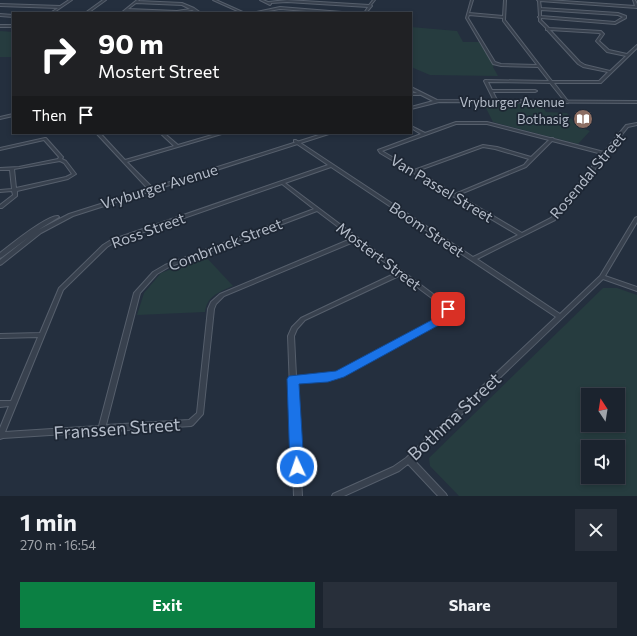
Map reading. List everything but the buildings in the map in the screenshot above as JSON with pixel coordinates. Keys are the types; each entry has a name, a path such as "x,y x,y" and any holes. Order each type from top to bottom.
{"street":[{"path":"52,12 71,0"},
{"path":"87,12 105,0"},
{"path":"214,0 242,12"},
{"path":"220,0 246,12"},
{"path":"261,0 280,8"},
{"path":"366,12 374,0"},
{"path":"472,0 467,18 494,63 501,65 539,66"},
{"path":"505,0 504,20 566,101"},
{"path":"610,72 582,65 547,29 540,17 538,0 637,7 634,0"},
{"path":"125,10 137,1 179,4 198,12"},
{"path":"268,3 287,1 370,6"},
{"path":"0,5 60,7"},
{"path":"258,12 280,8 330,12"},
{"path":"125,10 177,12 193,9"},
{"path":"540,9 618,14 625,17 615,23 540,17"},
{"path":"468,14 504,17"},
{"path":"0,15 12,16"},
{"path":"0,26 12,26"},
{"path":"547,29 601,33 603,34 598,41 605,49 627,55"},
{"path":"495,100 486,81 598,82 637,46"},
{"path":"412,90 432,101"},
{"path":"412,90 432,101"},
{"path":"491,91 535,91"},
{"path":"412,94 419,94"},
{"name":"Vryburger Avenue","path":"432,101 566,101 637,99"},
{"name":"Vryburger Avenue","path":"412,106 432,101 495,100 637,102"},
{"path":"0,118 12,115"},
{"name":"Van Passel Street","path":"522,235 380,150 456,123 487,123 606,154"},
{"name":"Rosendal Street","path":"473,259 553,219 627,126 637,124"},
{"path":"412,128 424,134"},
{"path":"99,134 150,188"},
{"path":"163,134 177,146"},
{"path":"125,161 219,134"},
{"name":"Vryburger Avenue","path":"297,142 317,134"},
{"name":"Vryburger Avenue","path":"0,263 39,232 58,221 83,210 326,134"},
{"path":"0,149 45,139 61,157 60,160"},
{"path":"455,195 525,166 552,139"},
{"name":"Boom Street","path":"297,142 560,317"},
{"path":"414,171 482,146 496,148 532,159"},
{"path":"0,169 12,169 60,160 65,162 74,173 73,175 15,190 0,191"},
{"name":"Ross Street","path":"0,436 64,284 109,243 332,166"},
{"path":"0,207 14,197 15,190 12,169"},
{"name":"Mostert Street","path":"283,183 449,311 448,315 334,377 293,379"},
{"name":"Vryburger Avenue","path":"0,256 36,229 55,218 78,208 150,188"},
{"name":"Combrinck Street","path":"102,429 137,293 155,273 167,266 318,209"},
{"name":"Bothma Street","path":"336,496 396,469 408,460 602,276 637,218"},
{"name":"Franssen Street","path":"0,436 184,424 194,421 200,414 211,308 215,300 222,295 356,239"},
{"path":"298,496 291,336 297,325 303,319 401,273"},
{"path":"602,276 637,289"},
{"path":"0,336 42,335"},
{"path":"0,404 14,403"},
{"path":"408,460 443,496"}],"green space":[{"path":"412,27 457,31 463,42 479,42 494,65 493,67 498,76 430,75 412,67"},
{"path":"0,31 12,32 12,57 0,57"},
{"path":"484,104 541,104 546,112 567,113 577,126 590,131 578,144 493,122"},
{"path":"205,256 233,286 214,295 208,302 205,312 137,315 144,293 161,273"},
{"path":"603,288 617,288 637,295 637,496 459,496 430,466 429,458"}],"place":[{"name":"Bothasig","path":"583,119"}],"route":[{"path":"297,467 293,379 334,377 446,316 449,314 448,309"}]}
